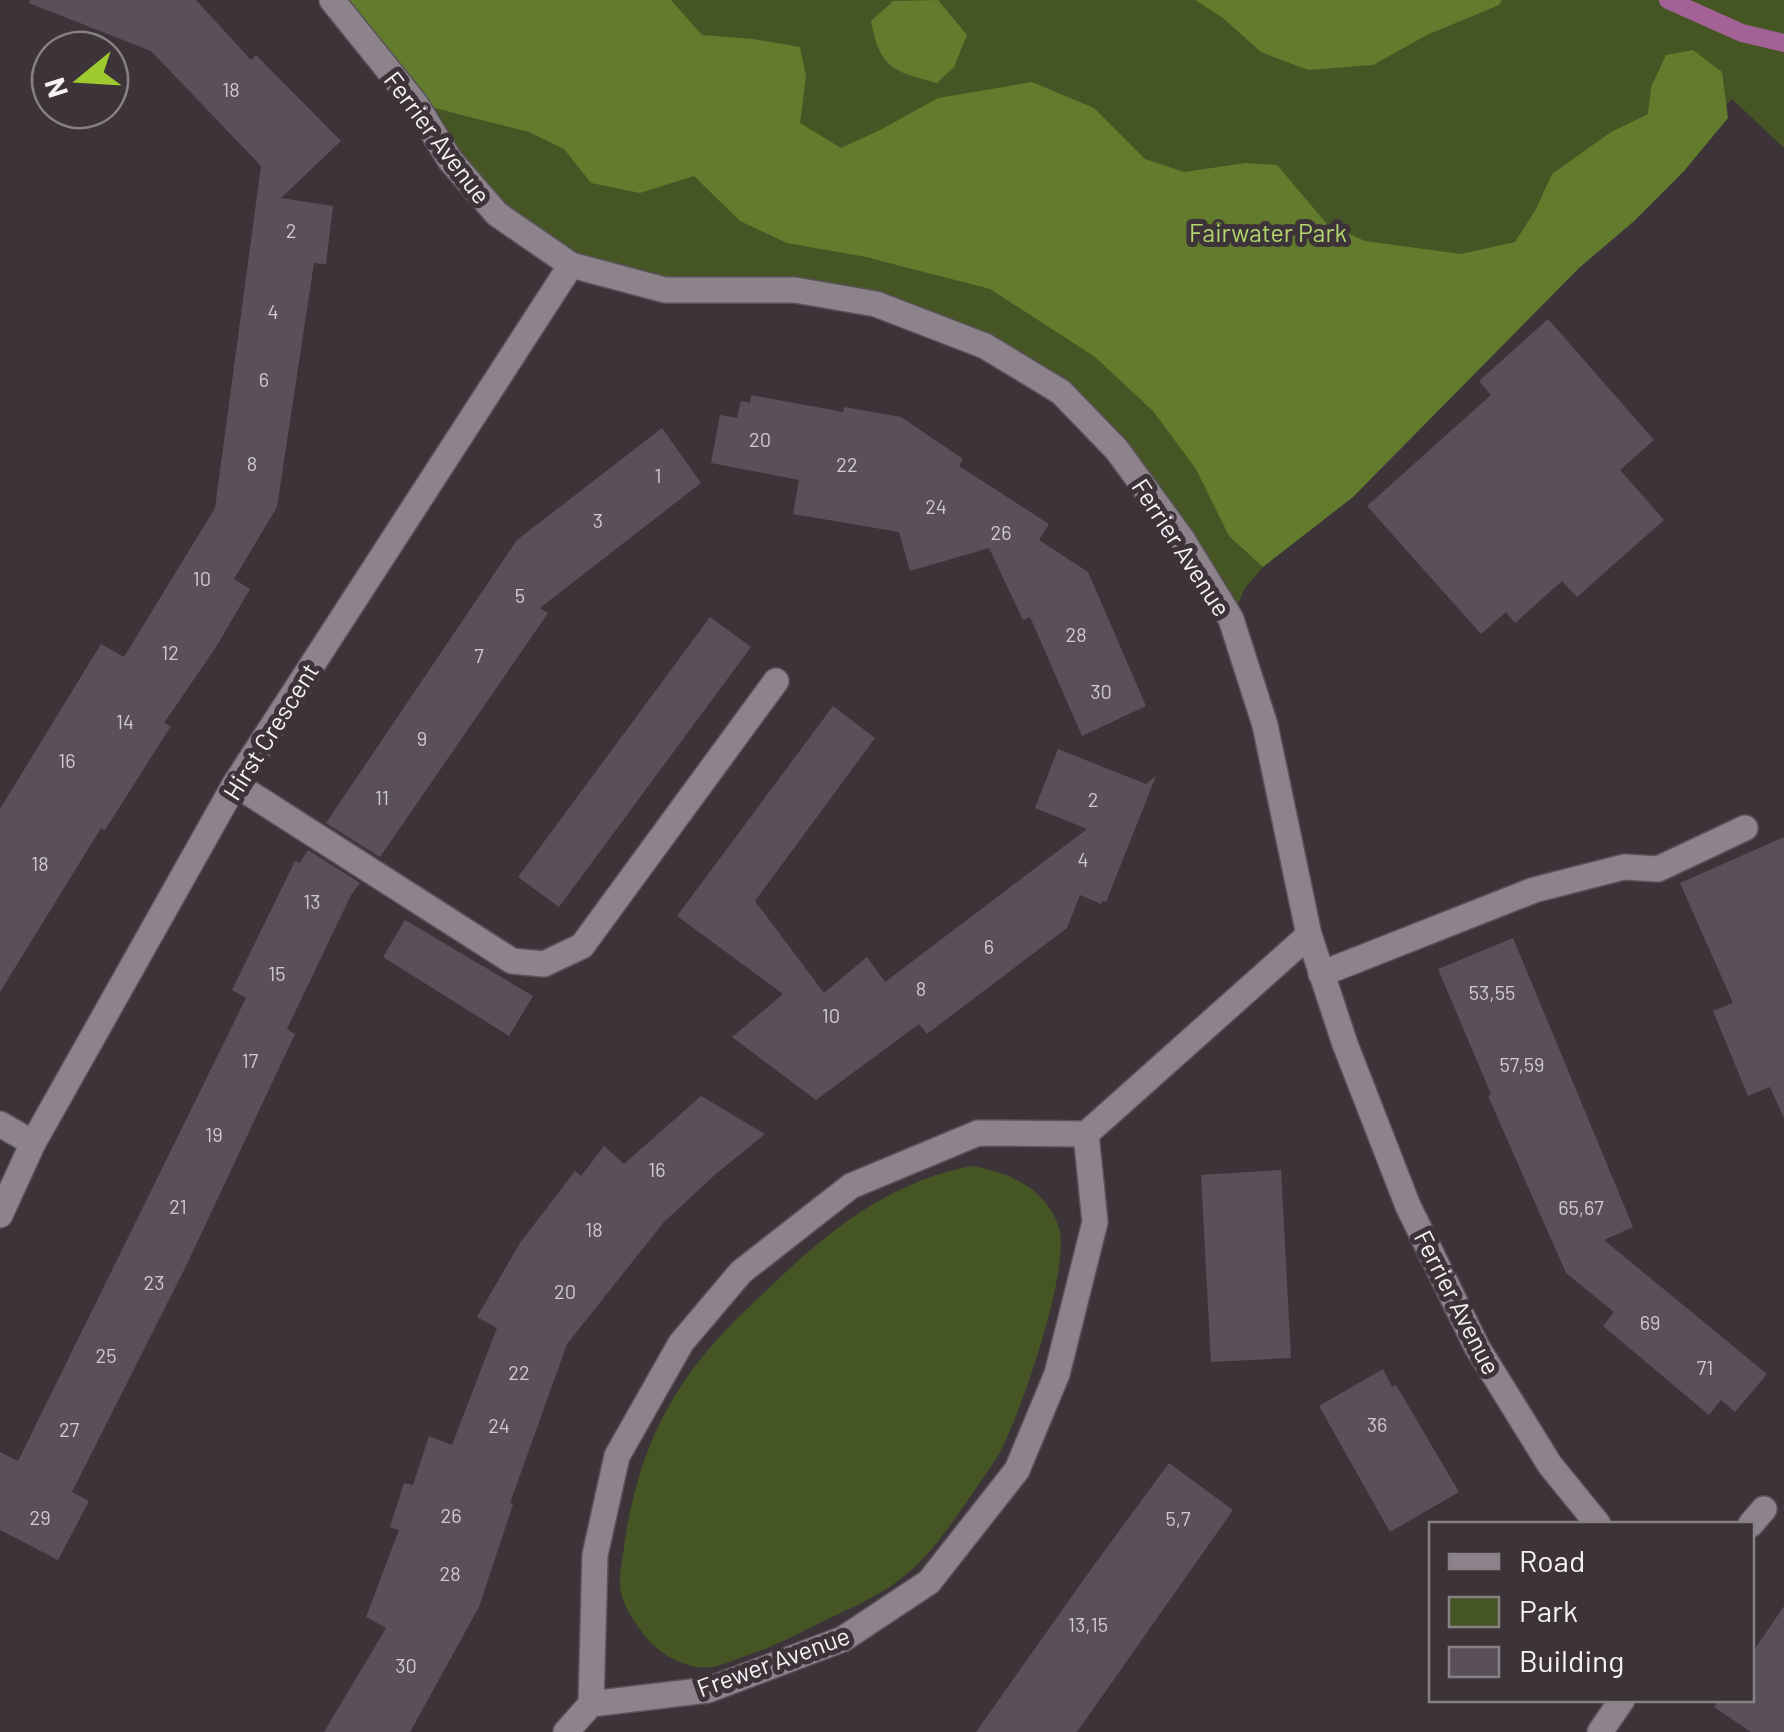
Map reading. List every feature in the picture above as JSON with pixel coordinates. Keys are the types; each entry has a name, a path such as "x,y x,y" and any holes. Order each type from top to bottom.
{"street":[{"name":"Ferrier Avenue","path":"332,0 416,104 450,160 497,214 570,264 665,290 795,290 876,304 984,346 1061,392 1117,450 1182,539 1231,619 1264,725 1308,935 1345,1044 1408,1206 1477,1347 1550,1465 1596,1522"},
{"name":"Hirst Crescent","path":"0,1215 33,1144 235,784 570,264"},
{"path":"235,784 512,961 544,964 582,946 776,681"},
{"path":"1321,974 1534,890 1624,866 1658,870 1745,828"},
{"path":"566,1732 591,1704 595,1556 617,1456 682,1343 741,1272 851,1186 978,1134 1086,1134 1308,935"},
{"path":"0,1124 33,1144"},
{"name":"Frewer Avenue","path":"591,1704 708,1690 844,1639 929,1582 1018,1470 1057,1374 1095,1222 1086,1134"},
{"path":"1600,1732 1621,1702"}],"green space":[{"path":"332,0 671,0 702,35 800,47 806,76 800,123 841,148 938,98 1032,82 1094,108 1145,159 1184,172 1246,163 1277,165 1327,224 1365,241 1461,254 1515,242 1552,174 1611,132 1648,114 1651,87 1666,55 1693,50 1722,72 1728,118 1684,171 1579,268 1353,497 1263,567 1229,536 1196,469 1153,411 1095,357 990,289 866,257 787,243 740,221 694,176 640,193 591,183 564,149 529,132 415,103"},
{"name":"Fairwater Park","path":"366,0 1784,0 1784,148 1732,99 1298,526 1245,588 1231,619 1061,392 876,304 665,290 571,265 497,214 415,103 451,112"},
{"path":"938,0 967,35 954,67 937,83 891,66 879,49 871,21 893,1"},
{"path":"1195,0 1502,0 1499,5 1427,35 1373,65 1308,70 1261,52 1223,18"},
{"path":"972,1166 1013,1178 1036,1193 1053,1214 1061,1248 1042,1340 1020,1406 997,1457 933,1547 885,1590 777,1644 721,1665 694,1667 667,1655 652,1644 633,1619 623,1599 620,1580 640,1473 674,1397 729,1326 836,1229 913,1184"}],"building":[{"path":"196,0 251,60 256,55 341,141 281,198 333,206 326,264 314,263 277,507 234,579 250,589 164,723 171,726 105,830 101,828 0,992 0,809 101,644 124,657 215,508 261,166 151,51 130,43 130,30 98,30 29,3"},
{"path":"1548,319 1654,440 1620,470 1664,520 1577,597 1562,581 1515,623 1506,612 1481,634 1367,506 1491,395 1479,381"},
{"path":"751,395 843,412 844,407 901,417 963,459 959,466 1049,524 1039,540 1088,572 1146,706 1082,736 1030,617 1023,620 989,548 910,571 899,532 793,514 799,480 711,463 720,415 737,418 741,401 750,403"},
{"path":"662,428 701,483 540,608 548,613 380,857 326,823 517,540"},
{"path":"710,617 751,647 559,907 518,877"},
{"path":"833,706 875,738 755,901 824,993 867,957 885,982 1087,829 1035,808 1058,749 1146,784 1156,776 1106,902 1101,904 1080,895 1067,928 927,1034 919,1024 816,1100 732,1037 783,994 677,916"},
{"path":"1784,837 1784,1118 1770,1087 1748,1096 1713,1011 1733,1003 1680,883"},
{"path":"308,850 360,883 287,1029 295,1034 187,1264 72,1492 89,1501 58,1560 0,1530 0,1452 18,1461 246,998 232,990 295,861 300,863"},
{"path":"405,920 533,996 509,1036 383,957"},
{"path":"1513,938 1633,1227 1604,1240 1767,1374 1735,1412 1721,1400 1709,1415 1603,1326 1614,1312 1566,1273 1488,1096 1491,1094 1438,969"},
{"path":"701,1096 765,1134 664,1222 567,1344 510,1503 513,1504 479,1607 410,1732 324,1732 386,1628 366,1617 399,1530 390,1527 404,1483 413,1485 429,1436 452,1445 497,1328 477,1317 520,1243 575,1171 581,1176 604,1146 624,1164"},
{"path":"1281,1170 1291,1358 1211,1362 1201,1175"},
{"path":"1383,1369 1459,1492 1390,1532 1319,1406"},
{"path":"1169,1463 1233,1510 1077,1732 976,1732 1089,1572"},
{"path":"1784,1606 1784,1732 1751,1732 1714,1707 1718,1702 1754,1702 1754,1650"}],"waterway":[{"path":"1668,0 1742,33 1784,43"}]}
